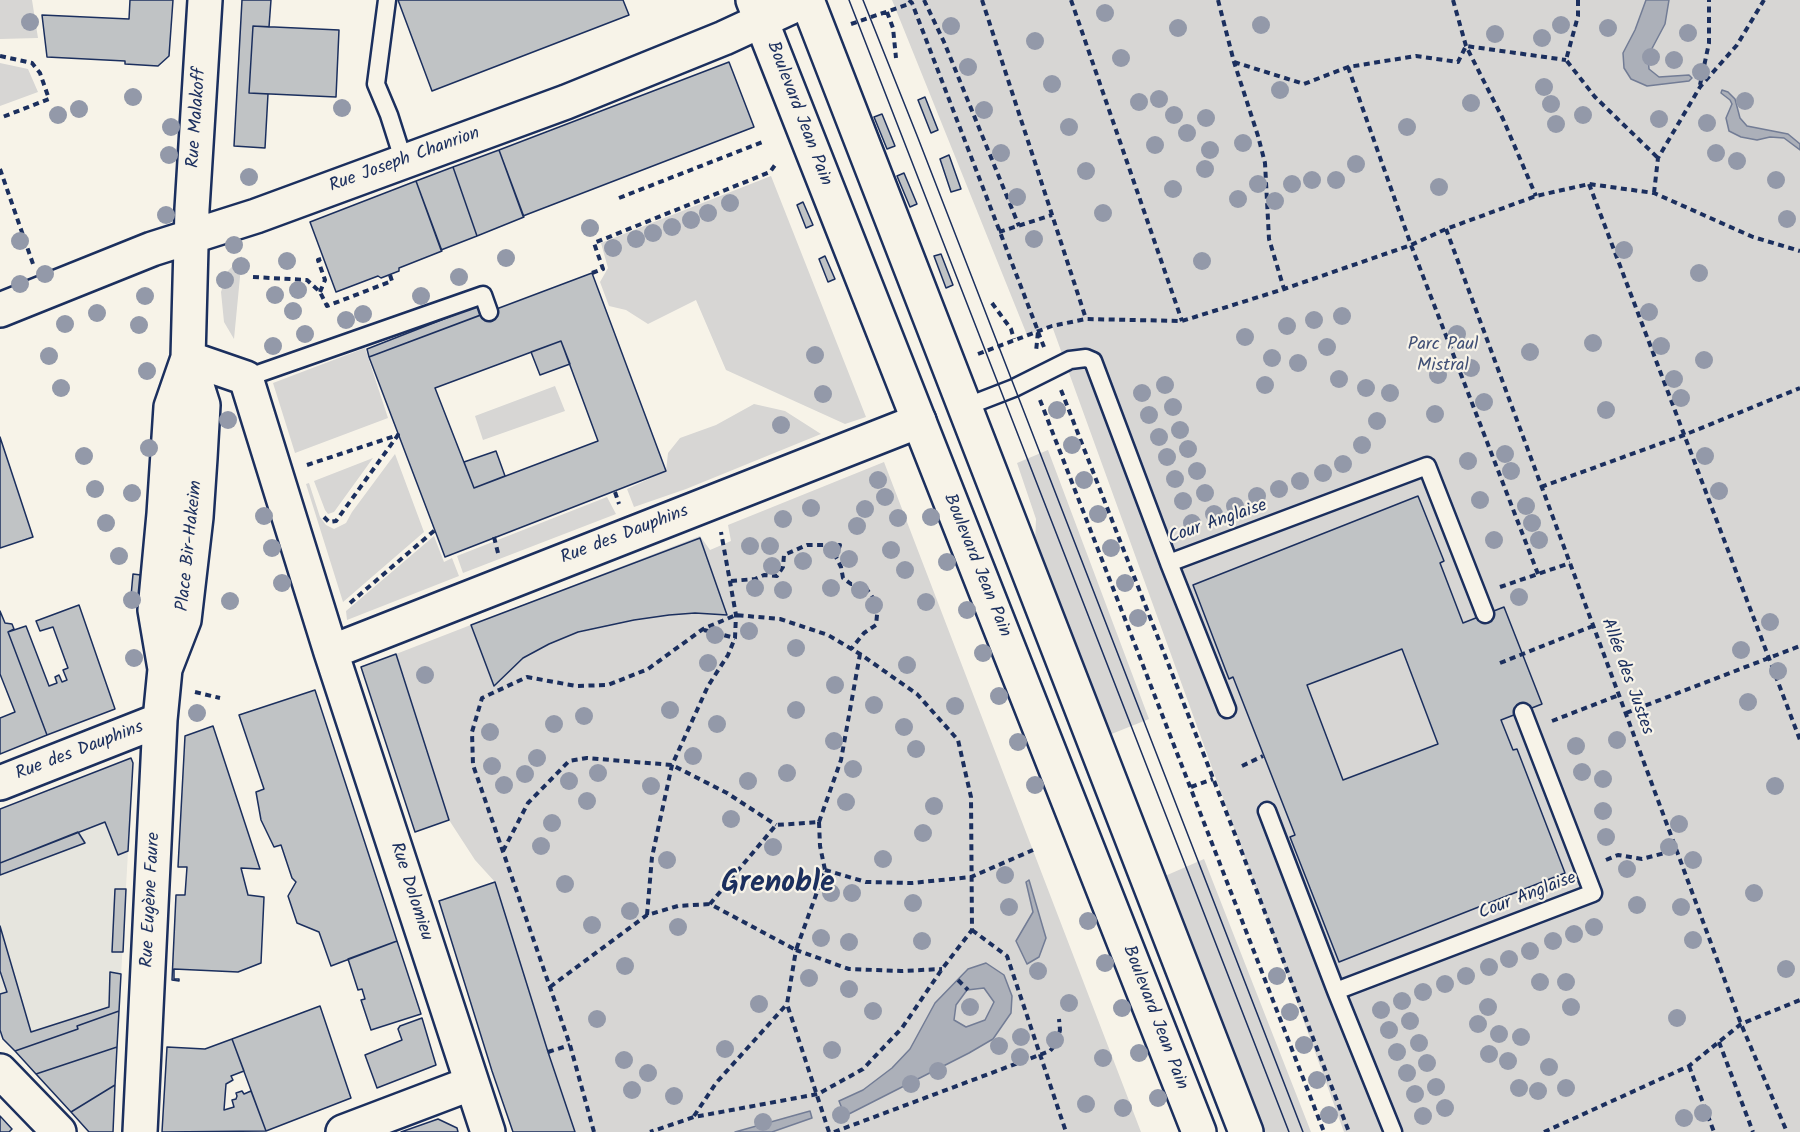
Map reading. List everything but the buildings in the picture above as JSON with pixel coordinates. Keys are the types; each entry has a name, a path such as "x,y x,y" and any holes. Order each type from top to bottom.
{"street":[{"name":"Rue Malakoff","path":"192,237 205,0"},
{"name":"Rue Joseph Chanrion","path":"0,310 152,249 256,216 566,102 685,55 758,10 806,0"},
{"path":"806,0 1246,1132"},
{"name":"Boulevard Jean Pain","path":"758,10 1199,1132"},
{"name":"Place Bir-Hakeim","path":"177,679 196,517 203,405 188,357 192,237"},
{"path":"188,357 246,378 331,652"},
{"name":"Rue des Dauphins","path":"331,652 919,421"},
{"name":"Rue Dolomieu","path":"331,652 488,1132"},
{"name":"Rue Eugène Faure","path":"140,1132 160,720 177,679"},
{"name":"Rue des Dauphins","path":"0,783 160,720"},
{"path":"0,1071 59,1132"},
{"path":"343,1132 472,1083"}],"lane":[{"path":"387,0 376,84 389,114 404,162"},
{"path":"246,378 483,295 489,312"},
{"name":"Cour Anglaise","path":"965,407 1033,379 1071,360 1086,358 1093,361 1169,563 1427,466 1485,614"},
{"path":"1169,563 1227,709"},
{"name":"Cour Anglaise","path":"1336,991 1593,893 1523,712"},
{"path":"1267,811 1393,1132"}],"path":[{"path":"924,0 944,42 1019,226"},
{"path":"982,0 1086,319"},
{"path":"1071,0 1182,321"},
{"path":"1218,0 1234,62 1265,163 1269,239 1284,289"},
{"path":"1453,0 1466,46 1503,119 1536,196"},
{"path":"1566,60 1578,16 1578,0"},
{"path":"1700,87 1709,43 1709,0"},
{"path":"1654,194 1658,158 1700,87 1737,45 1764,0"},
{"path":"911,1 1038,331 1033,379 1324,1132"},
{"path":"887,12 893,27 896,58"},
{"path":"1234,62 1304,84 1348,67 1416,56 1458,62 1466,46"},
{"path":"1466,46 1566,60 1595,97 1658,158"},
{"path":"0,56 32,63 40,73 49,99 0,118"},
{"path":"1348,67 1411,245 1538,574"},
{"path":"619,198 765,141"},
{"path":"592,273 603,269 594,243 770,172 775,165"},
{"path":"0,169 33,266"},
{"path":"1038,331 1086,319 1182,321 1411,245 1446,229 1536,196 1589,184 1654,194 1754,237 1800,250"},
{"path":"1589,184 1800,740"},
{"path":"999,232 1052,215"},
{"name":"Allée des Justes","path":"1446,229 1626,713"},
{"path":"320,291 325,280 318,260 324,258"},
{"path":"252,277 307,280 320,291 327,306 392,281 390,275"},
{"path":"992,303 1011,329 1014,339"},
{"path":"1053,369 1349,1132"},
{"path":"1541,487 1684,435 1800,388"},
{"path":"309,475 306,465 398,435 336,521 329,522 321,513"},
{"path":"647,915 652,857 672,765 708,686 728,655 735,638 731,581 719,523"},
{"path":"349,604 435,530"},
{"path":"731,581 754,579 764,575 777,576 783,567 784,555 807,545 840,545 836,557 843,578 851,584 863,584 878,605 876,626 864,633 851,649"},
{"path":"1509,584 1570,563"},
{"path":"594,1132 570,1045 473,765 472,732 482,698 527,677 576,686 608,685 648,669 703,629 735,615 780,619 828,635 860,654 917,694 958,740 971,797 972,930 902,1028 863,1069 818,1094 694,1117 650,1132"},
{"path":"1500,663 1593,626"},
{"path":"703,629 735,638"},
{"path":"1626,713 1800,646"},
{"path":"829,1132 787,1004 796,950 825,870 820,846 819,822 841,760 860,654"},
{"path":"177,679 220,698"},
{"path":"1563,717 1619,695"},
{"name":"Allée des Justes","path":"1619,695 1626,713"},
{"name":"Allée des Justes","path":"1619,695 1741,1024 1787,1132"},
{"path":"1242,766 1263,756"},
{"path":"503,852 528,803 568,761 587,758 672,765 727,793 776,825 819,822"},
{"path":"1191,787 1213,778"},
{"path":"710,904 776,825"},
{"path":"825,870 866,882 912,884 971,877 1033,850"},
{"path":"1602,861 1618,855 1642,859 1676,850"},
{"path":"550,987 647,915 678,906 710,904 796,950 849,969 901,971 942,969"},
{"path":"972,930 1007,956 1066,1132"},
{"path":"958,980 968,990"},
{"path":"1544,1132 1689,1066 1741,1024 1800,1000"},
{"path":"694,1117 716,1083 787,1004"},
{"path":"834,1132 1050,1051 1057,1043 1060,1030 1059,1019"},
{"path":"1719,1042 1753,1132"},
{"path":"548,1052 570,1045"},
{"path":"1689,1066 1714,1132"}],"shaded area":[{"path":"1646,0 1669,0 1665,24 1648,56 1649,69 1659,77 1689,75 1692,78 1689,81 1647,86 1631,79 1624,68 1623,53 1635,30"},
{"path":"1722,90 1735,99 1740,118 1747,126 1788,134 1800,144 1800,150 1784,138 1770,137 1757,140 1741,137 1729,131 1726,118 1732,104 1721,93"},
{"path":"131,758 133,763 117,1047 36,1074 0,1036 0,809"},
{"path":"1029,880 1046,938 1039,957 1027,964 1016,941 1033,912 1026,882"},
{"path":"986,963 1004,975 1012,996 1011,1013 993,1039 845,1116 839,1101 863,1090 892,1068 910,1049 935,1003 968,969","holes":["984,988 994,1002 985,1020 966,1027 954,1020 956,1005 967,990"]},
{"path":"810,1111 812,1118 772,1132 735,1132"}],"green space":[{"path":"0,0 32,0 38,38 0,39"},
{"name":"Parc Paul Mistral","path":"892,0 1800,0 1800,1132 1344,1132 1052,326 1027,335"},
{"path":"0,63 28,69 38,92 0,106"},
{"path":"771,176 866,417 845,424 726,370 696,300 648,324 626,310 609,306 600,282 608,268 601,243"},
{"path":"242,256 234,339 224,322 221,292 228,271"},
{"path":"365,348 388,418 295,453 273,383"},
{"path":"555,386 565,411 483,440 475,416"},
{"path":"754,404 785,411 821,434 686,489 634,507 627,489 666,471 668,453 680,438 716,425"},
{"path":"1048,450 1149,719 1109,735 1035,544 1036,519 1017,463"},
{"path":"395,454 424,532 343,602 306,484 309,483 320,517 326,525 334,529 346,523"},
{"path":"373,458 334,512 328,514 314,481"},
{"path":"884,462 1141,1132 575,1132 495,882 475,860 449,820 396,654 700,536 710,550 731,541 728,525"},
{"path":"607,497 616,514 463,573 457,556"},
{"path":"434,536 444,562 452,558 459,576 347,620 346,611"},
{"path":"1204,859 1311,1132 1265,1132 1165,876"}],"tram line":[{"path":"849,0 1289,1132"},
{"path":"863,0 1303,1132"}],"district":[{"name":"Grenoble","path":"778,886"}]}
